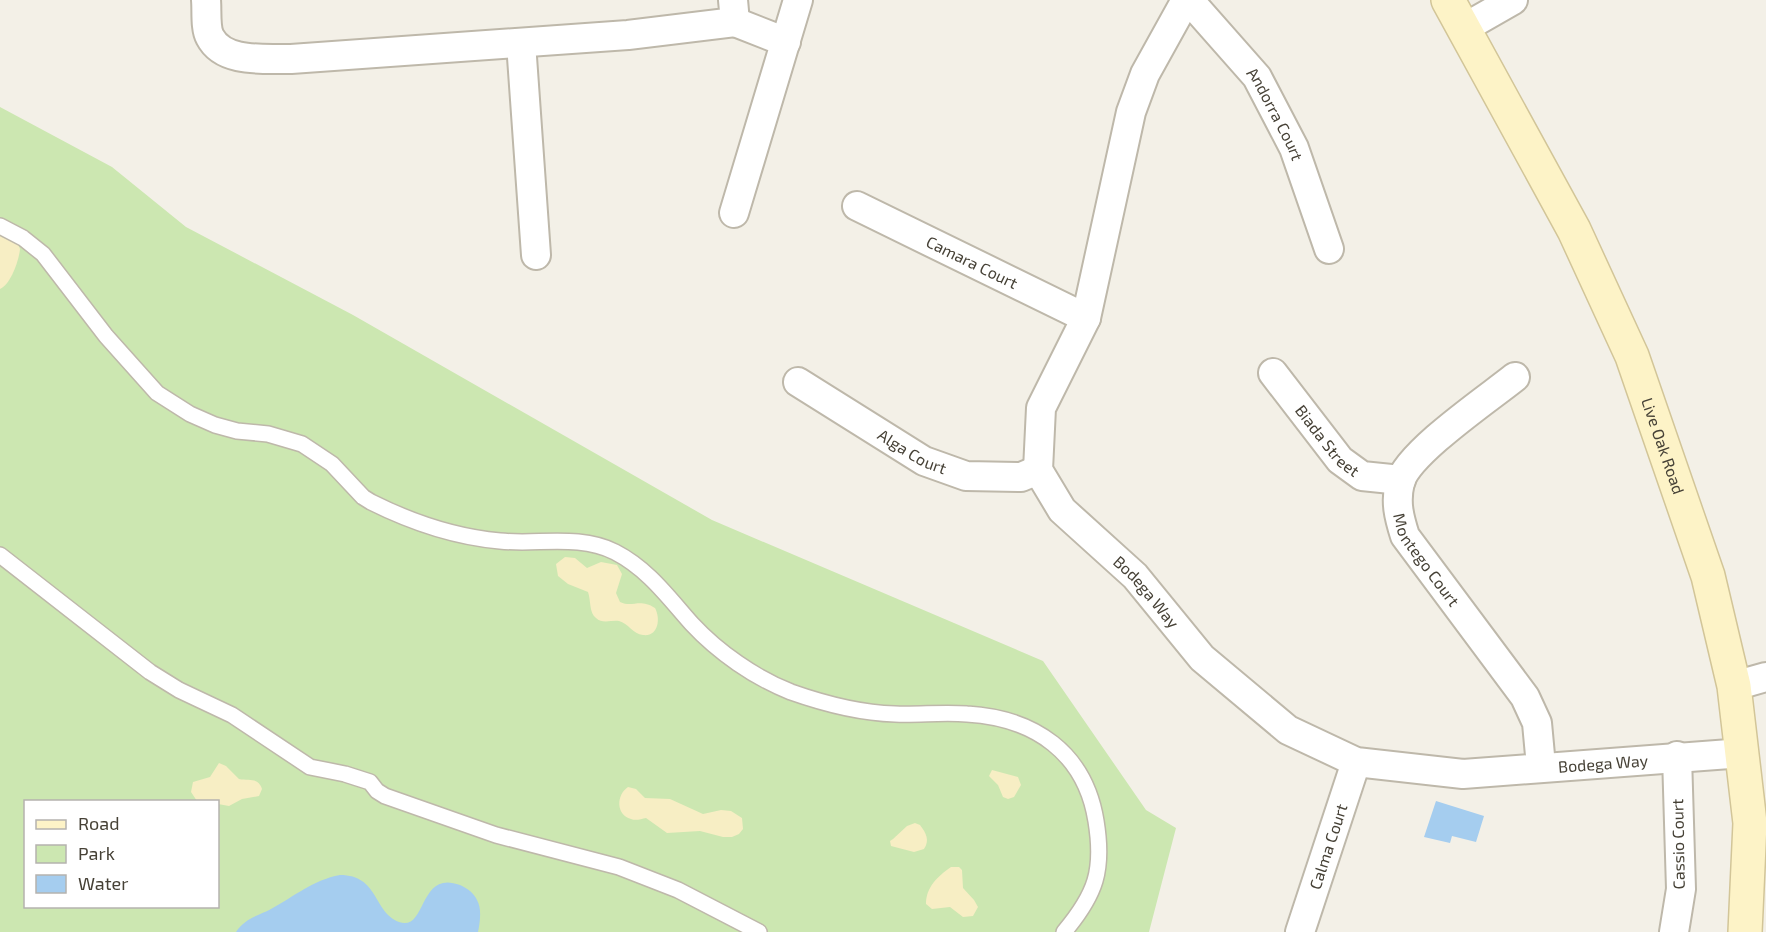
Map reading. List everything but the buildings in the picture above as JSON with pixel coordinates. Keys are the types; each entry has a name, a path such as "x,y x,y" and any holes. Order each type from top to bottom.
{"street":[{"path":"206,0 208,35 218,48 238,57 291,59 628,35 734,11 786,42"},
{"path":"734,213 798,0"},
{"path":"1038,470 1041,408 1086,318 1131,112 1145,74 1187,0"},
{"name":"Andorra Court","path":"1187,0 1257,77 1294,148 1329,249"},
{"path":"1456,14 1513,0"},
{"name":"Live Oak Road","path":"1456,14 1574,230 1632,356 1708,576 1734,686 1743,753 1750,823 1744,932"},
{"path":"521,43 536,255"},
{"name":"Camara Court","path":"857,206 1086,318"},
{"name":"Biada Street","path":"1273,373 1340,460 1362,476 1401,480"},
{"name":"Montego Court","path":"1515,377 1422,450 1401,480 1397,513 1405,536 1525,697 1537,723 1541,766"},
{"name":"Alga Court","path":"798,382 924,461 955,473 966,476 1021,477 1038,470"},
{"name":"Bodega Way","path":"1038,470 1062,510 1135,576 1202,658 1288,730 1356,762 1463,774 1541,766 1743,753"},
{"path":"1734,686 1766,677"},
{"name":"Cassio Court","path":"1674,932 1680,889 1677,756"},
{"name":"Calma Court","path":"1300,932 1356,762"}],"lane":[{"path":"0,226 23,237 43,254 106,336 158,393 190,414 228,430 268,434 302,444 332,464 363,497 371,502 446,532 498,541 585,543 614,552 648,574 662,587 693,625 727,655 790,691 835,706 859,711 897,714 970,714 998,718 1038,732 1069,757 1084,781 1095,812 1100,840 1099,871 1094,885 1086,903 1064,932"},
{"path":"0,555 150,672 178,690 232,715 310,767 370,782 386,796 495,835 625,869 678,890 759,932"}],"green space":[{"path":"0,107 112,167 186,227 353,315 712,520 1043,661 1146,810 1176,828 1149,932 0,932"}],"sand":[{"path":"3,235 18,244 20,249 11,277 0,289 0,236"},
{"path":"565,557 575,558 587,568 601,562 617,565 622,574 616,593 620,602 640,603 655,608 658,622 655,630 648,635 643,635 619,621 598,620 591,610 588,592 568,584 558,576 556,564"},
{"path":"219,763 226,766 239,779 253,780 262,789 259,796 242,799 229,806 219,804 219,800 196,800 191,792 193,782 210,777"},
{"path":"992,770 1018,777 1021,785 1014,797 1008,799 1003,797 998,785 989,776"},
{"path":"628,787 636,789 645,798 670,799 703,814 721,810 731,811 742,818 743,829 732,837 700,831 667,833 646,818 633,820 626,817 619,804 621,795"},
{"path":"915,823 920,825 927,837 924,849 914,852 891,846 890,841 907,826"},
{"path":"951,867 959,867 962,870 963,888 978,907 973,916 963,917 950,907 932,909 926,904 928,892 934,882"}],"water":[{"path":"1436,801 1484,816 1476,842 1452,836 1450,843 1424,837"},
{"path":"340,875 362,881 391,917 399,922 408,923 437,885 446,882 460,885 476,897 479,904 478,932 236,932 248,920 304,889"}]}
